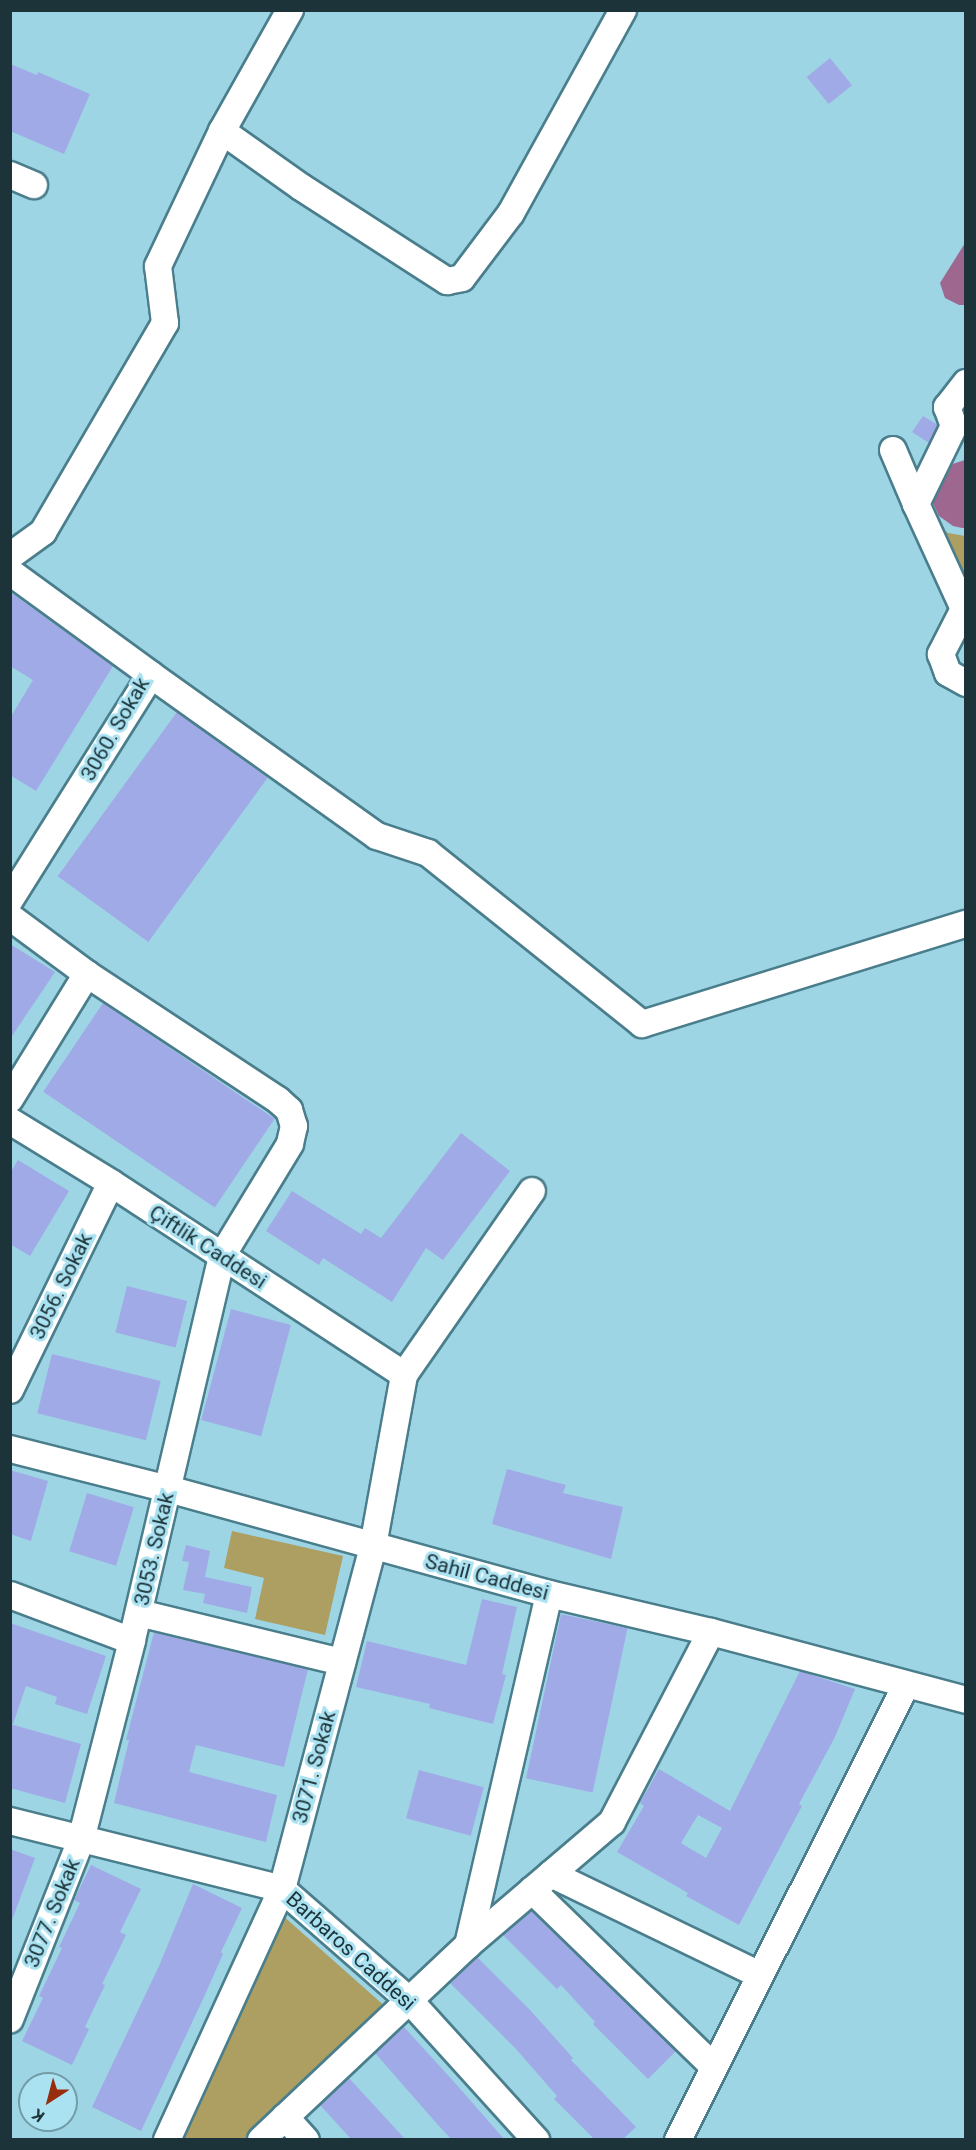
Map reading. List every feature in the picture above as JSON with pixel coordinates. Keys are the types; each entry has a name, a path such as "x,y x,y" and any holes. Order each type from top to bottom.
{"street":[{"path":"10,556 43,532 165,323 158,266 222,131 290,10"},
{"path":"222,131 301,187 447,280 462,278 511,213 623,10"},
{"path":"10,174 34,185"},
{"path":"916,504 954,426 947,407 966,383"},
{"path":"893,450 965,609 941,654 948,673 966,683"},
{"name":"3060. Sokak","path":"10,572 151,675 10,900"},
{"path":"151,675 377,836 428,853 642,1024 966,924"},
{"name":"3053. Sokak","path":"10,917 87,974 278,1100 292,1117 293,1135 290,1144 222,1256 139,1613 81,1840"},
{"path":"10,1100 87,974"},
{"name":"Çiftlik Caddesi","path":"10,1121 111,1183 404,1376"},
{"name":"3056. Sokak","path":"10,1390 111,1183"},
{"path":"404,1376 532,1191"},
{"name":"3071. Sokak","path":"167,2139 282,1889 373,1546 404,1376"},
{"name":"Sahil Caddesi","path":"10,1449 168,1489 549,1594 711,1632 966,1700"},
{"path":"468,1945 549,1594"},
{"path":"10,1595 132,1641"},
{"path":"139,1613 342,1662"},
{"path":"261,2139 468,1945 612,1822 711,1632"},
{"path":"678,2139 906,1685"},
{"name":"Barbaros Caddesi","path":"10,1821 282,1889 410,2001 536,2139"},
{"name":"3077. Sokak","path":"10,2019 81,1840"},
{"path":"542,1882 760,1975"},
{"path":"542,1882 714,2067"},
{"path":"285,2117 306,2139"}],"shaded area":[{"path":"965,243 965,305 959,305 945,298 940,283"},
{"path":"965,460 965,528 962,528 953,526 939,516 931,499 943,467"},
{"path":"931,512 937,524 948,533 965,536 965,573 958,570"},
{"path":"232,1531 343,1556 325,1635 255,1619 264,1578 224,1568"},
{"path":"281,1914 388,2009 254,2139 180,2140"}],"building":[{"path":"830,58 852,85 829,104 807,77"},
{"path":"10,64 37,75 38,72 90,94 64,154 10,131"},
{"path":"923,416 938,425 929,443 912,432"},
{"path":"10,592 113,666 36,791 10,775 10,718 33,680 10,666"},
{"path":"177,712 268,778 148,942 58,876"},
{"path":"10,944 55,972 10,1039"},
{"path":"103,1003 275,1119 215,1207 43,1092"},
{"path":"461,1133 510,1171 443,1260 426,1248 392,1302 323,1258 319,1265 266,1231 292,1191 361,1234 365,1228 381,1238"},
{"path":"18,1160 69,1191 30,1256 10,1244 10,1173"},
{"path":"127,1286 187,1301 176,1348 115,1333"},
{"path":"231,1309 291,1325 261,1436 201,1420"},
{"path":"52,1354 161,1381 146,1440 37,1413"},
{"path":"507,1469 566,1485 563,1493 623,1507 611,1559 492,1524"},
{"path":"10,1470 48,1481 31,1541 10,1534"},
{"path":"87,1493 134,1507 116,1566 69,1551"},
{"path":"186,1545 210,1551 205,1577 252,1587 247,1613 203,1603 205,1594 183,1590 189,1562 182,1561"},
{"path":"482,1599 517,1607 502,1674 506,1675 493,1724 429,1708 430,1704 356,1687 367,1641 466,1665"},
{"path":"561,1614 628,1628 593,1792 526,1778"},
{"path":"10,1623 106,1656 87,1714 55,1704 57,1697 26,1686 13,1724 10,1724"},
{"path":"154,1632 308,1669 284,1767 196,1745 189,1772 277,1795 266,1842 114,1803 129,1740 126,1740"},
{"path":"800,1671 855,1689 835,1737 799,1804 802,1806 739,1925 686,1896 688,1893 617,1852 644,1806 640,1803 659,1769 730,1811","holes":["698,1815 722,1828 706,1858 681,1843"]},
{"path":"10,1724 81,1744 65,1803 10,1788"},
{"path":"419,1770 484,1787 471,1836 406,1818"},
{"path":"10,1849 35,1858 12,1920 10,1919"},
{"path":"91,1865 141,1889 120,1932 126,1935 102,1984 105,1985 85,2027 89,2029 72,2065 22,2041 43,1998 39,1996 80,1903 74,1900"},
{"path":"193,1884 242,1908 221,1952 223,1954 204,1997 141,2131 92,2107 159,1966"},
{"path":"532,1910 676,2051 648,2079 593,2024 595,2022 561,1985 557,1989 503,1935"},
{"path":"477,1957 531,2011 573,2058 571,2060 636,2127 623,2139 594,2139 554,2099 557,2096 516,2049 450,1983"},
{"path":"404,2027 504,2139 451,2139 438,2125 375,2053"},
{"path":"349,2078 405,2139 351,2139 320,2105"}]}
